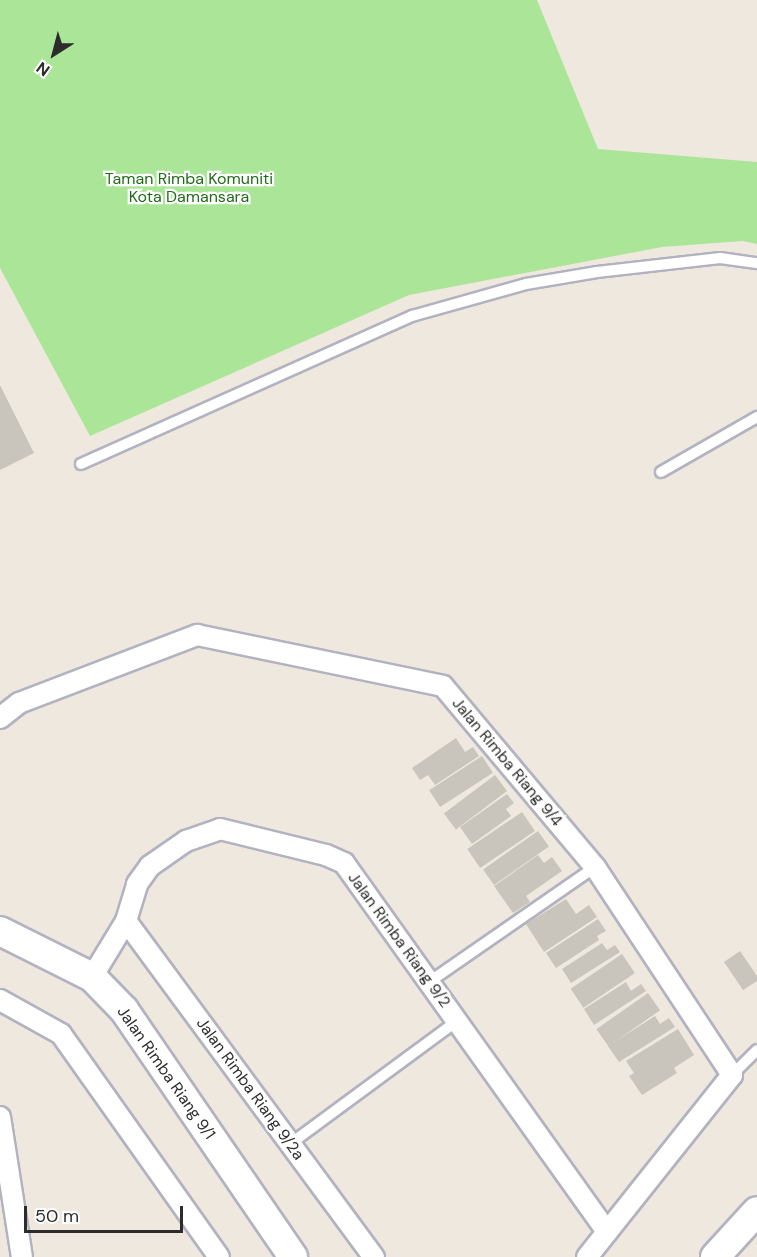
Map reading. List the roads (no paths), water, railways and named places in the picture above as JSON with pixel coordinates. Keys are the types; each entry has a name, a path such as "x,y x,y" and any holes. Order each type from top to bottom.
{"street":[{"name":"Jalan Rimba Riang 9/4","path":"0,718 19,703 197,635 443,686 594,867 732,1075"},
{"name":"Jalan Rimba Riang 9/2","path":"92,977 126,921 137,884 150,866 186,841 220,829 326,855 344,863 607,1232"},
{"name":"Jalan Rimba Riang 9/2a","path":"126,921 374,1257"},
{"name":"Jalan Rimba Riang 9/1","path":"0,931 92,977 124,1010 294,1257"},
{"path":"0,1000 61,1034 219,1257"},
{"path":"587,1257 732,1075"},
{"path":"0,1117 7,1204 22,1257"},
{"path":"715,1257 757,1211"}],"lane":[{"path":"81,464 412,316 526,284 597,272 720,258 757,263"},
{"path":"661,472 757,417"},
{"path":"429,982 594,867"},
{"path":"290,1144 457,1021"},
{"path":"732,1075 757,1050"}],"park label":[{"name":"Taman Rimba Komuniti Kota Damansara","path":"189,188"}]}
